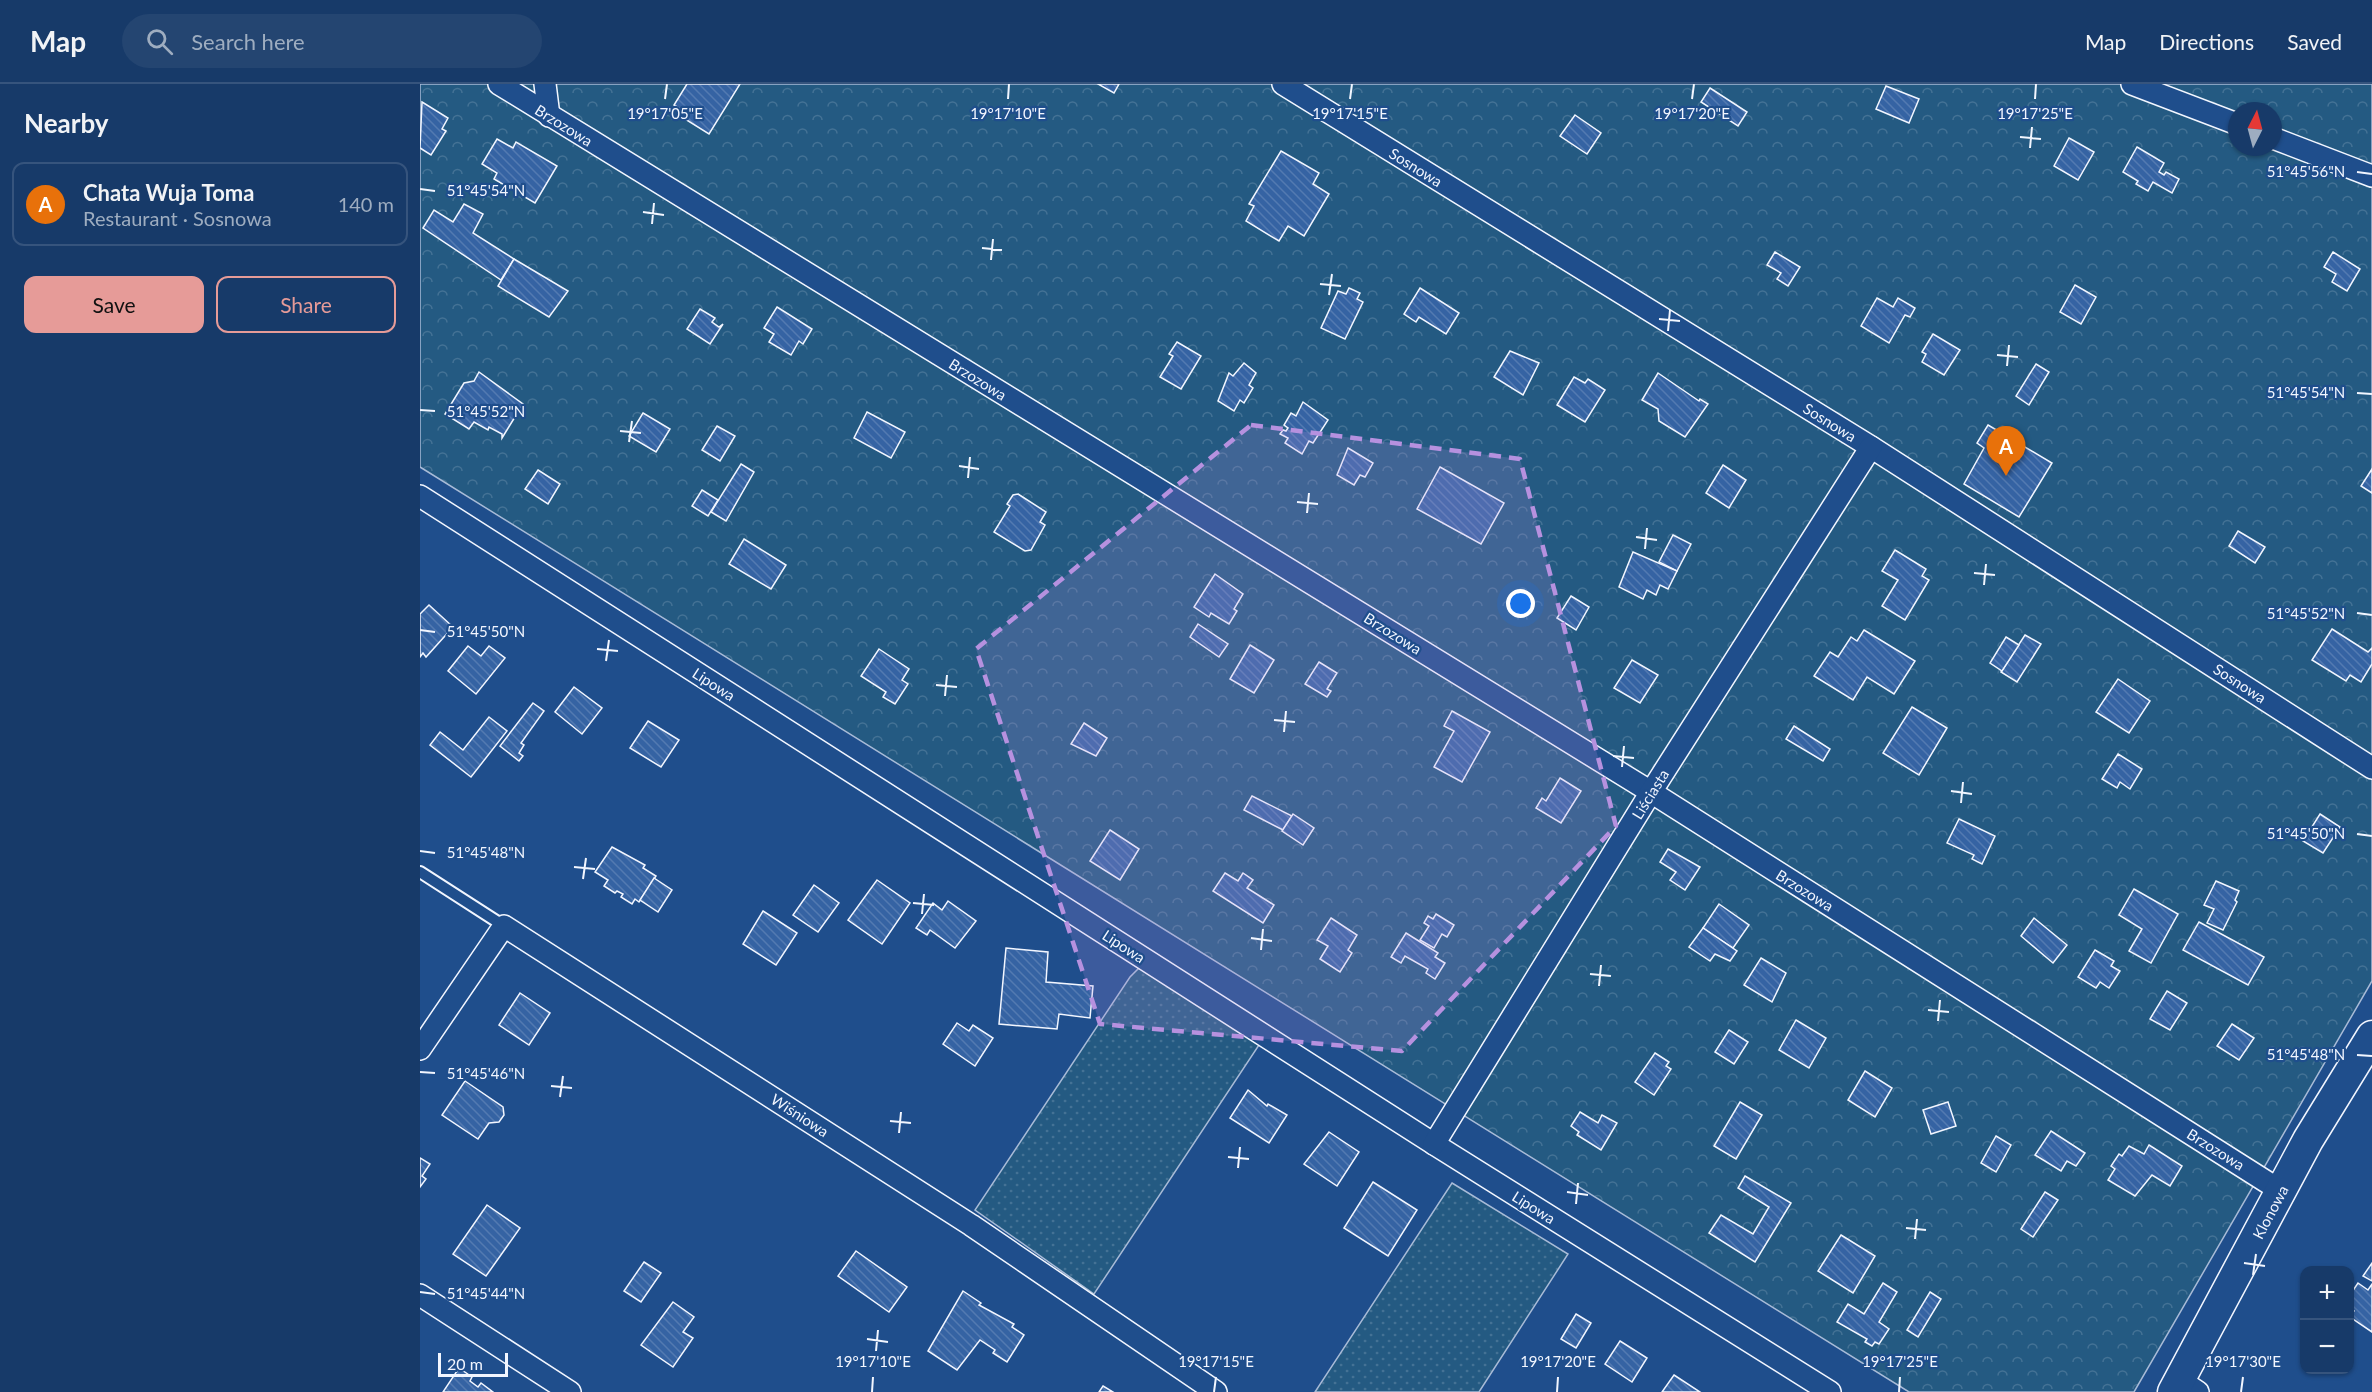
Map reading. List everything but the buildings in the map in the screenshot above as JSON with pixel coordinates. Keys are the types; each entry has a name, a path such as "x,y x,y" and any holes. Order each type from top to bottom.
{"street":[{"name":"Brzozowa","path":"499,84 1651,792 2281,1191"},
{"path":"545,84 549,116"},
{"name":"Sosnowa","path":"1283,84 1871,447 2372,768"},
{"path":"2132,84 2228,121"},
{"path":"2282,141 2372,176"},
{"name":"Liściasta","path":"1434,1144 1651,792 1871,447"},
{"name":"Lipowa","path":"420,496 1816,1389"},
{"path":"420,1049 504,926"},
{"name":"Wiśniowa","path":"504,926 971,1225 1216,1392"},
{"name":"Klonowa","path":"2184,1388 2281,1191 2337,1091 2372,1036"},
{"path":"420,1295 570,1392"}],"lane":[{"path":"420,872 504,926"}],"highlighted area":[{"path":"1251,425 1520,459 1616,826 1402,1051 1100,1024 976,649"}],"green space":[{"path":"420,84 2372,84 2372,981 2134,1392 1909,1392 420,467"},
{"path":"1141,966 1261,1042 1094,1294 975,1210 1130,977"},
{"path":"1452,1183 1568,1254 1479,1392 1315,1392"}],"place":[{"name":"Chata Wuja Toma","path":"2006,476"}]}
